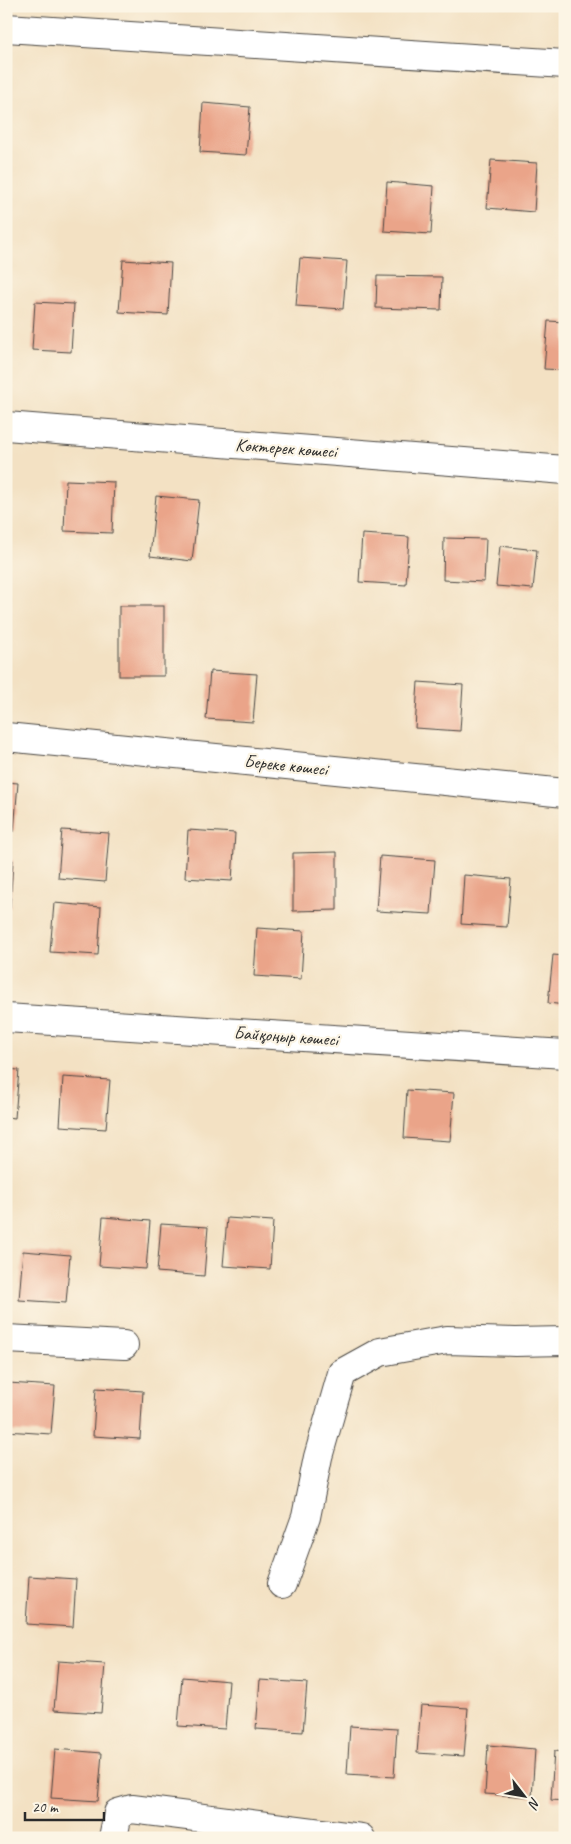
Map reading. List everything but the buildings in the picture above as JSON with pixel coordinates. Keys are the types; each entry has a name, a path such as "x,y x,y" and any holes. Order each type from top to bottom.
{"street":[{"path":"6,28 565,64"},
{"name":"Көктерек көшесі","path":"6,426 565,470"},
{"name":"Береке көшесі","path":"6,738 565,792"},
{"name":"Байқоңыр көшесі","path":"6,1018 565,1054"},
{"path":"6,1339 124,1345"},
{"path":"282,1584 306,1517 318,1457 342,1372 380,1352 447,1340 565,1341"},
{"path":"113,1838 118,1813 132,1809 361,1838"}]}
